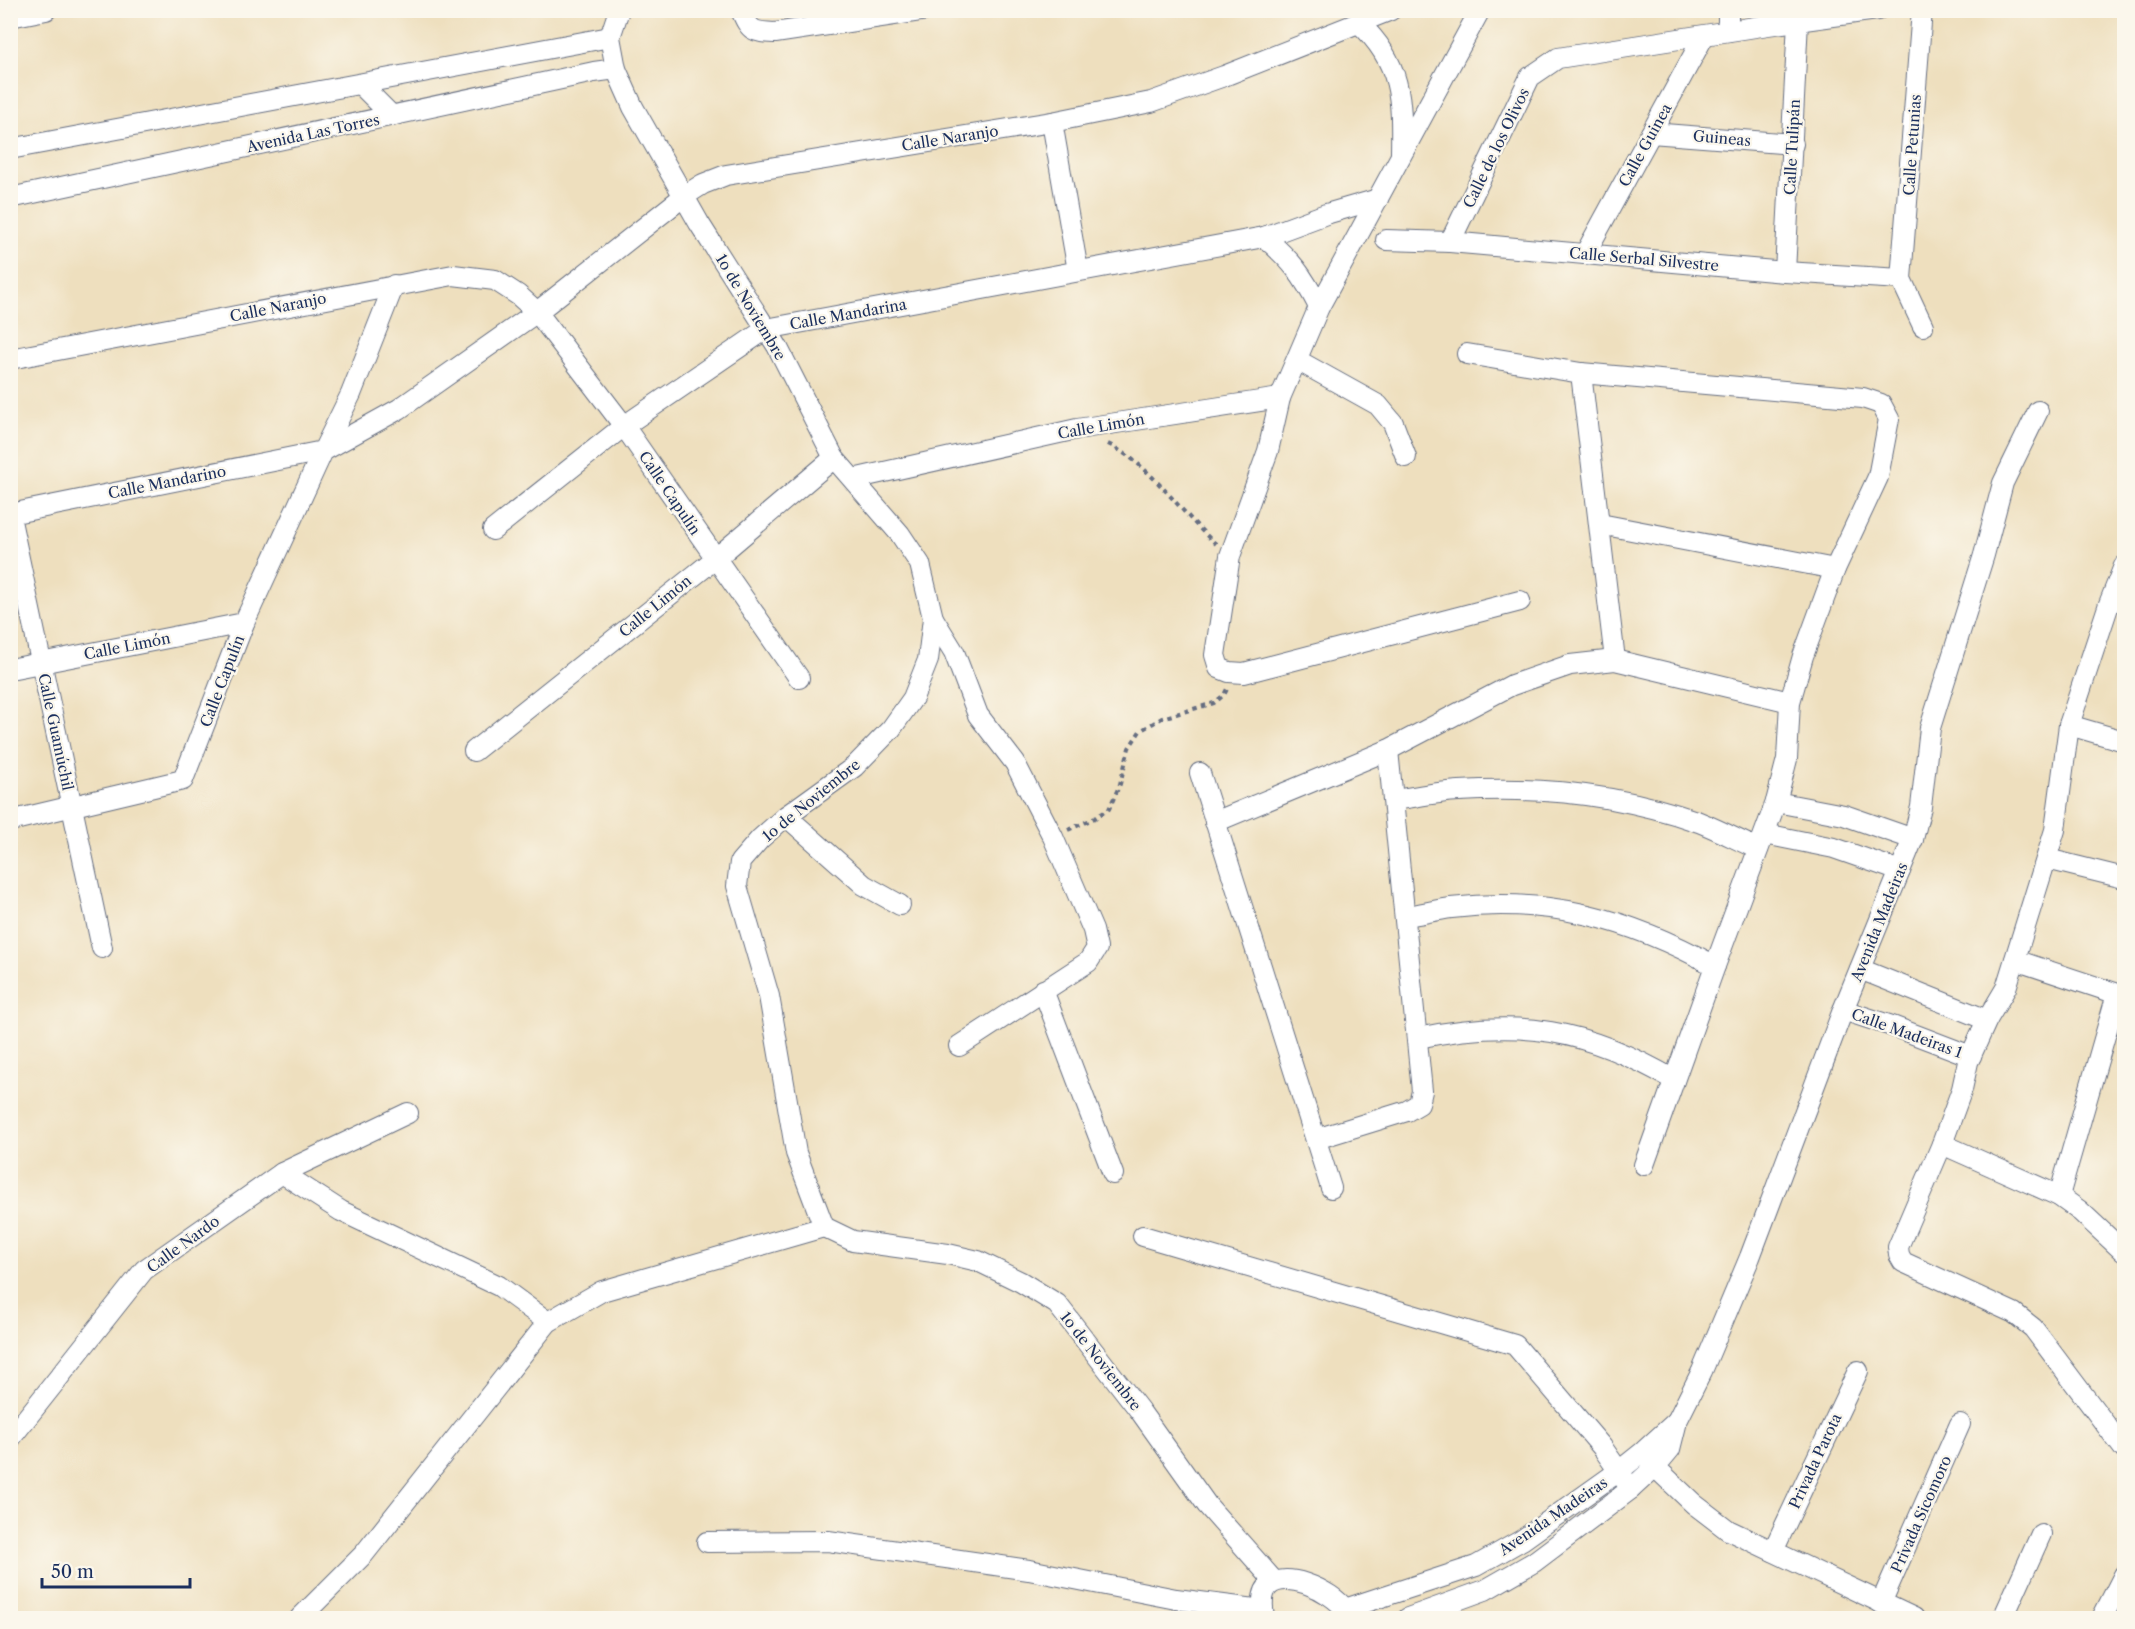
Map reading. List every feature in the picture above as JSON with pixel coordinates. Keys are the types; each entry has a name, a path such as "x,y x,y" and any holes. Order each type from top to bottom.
{"street":[{"path":"10,17 46,10"},
{"path":"10,149 610,37 620,10"},
{"path":"741,10 747,25 756,32 776,33 927,10"},
{"name":"Calle Naranjo","path":"329,448 399,409 537,312 684,196 703,184 726,175 1052,122 1151,102 1224,76 1391,10"},
{"path":"1480,10 1319,307 1280,398 1268,451 1230,556 1215,655 1219,668 1228,672 1244,672 1520,601"},
{"path":"1728,10 1728,31"},
{"name":"Calle de los Olivos","path":"1450,242 1530,77 1558,58 1704,36 1728,31 1766,18 1798,21 1877,10"},
{"name":"Calle Petunias","path":"1901,279 1923,10"},
{"name":"Calle Tulipán","path":"1785,272 1798,21"},
{"path":"1359,23 1374,37 1388,58 1397,81 1401,126 1400,160"},
{"name":"Calle Guinea","path":"1585,254 1704,36"},
{"name":"1o de Noviembre","path":"610,37 616,69 633,107 684,196 777,346 834,458 900,534 920,564 933,618 928,660 913,698 891,729 854,767 786,816 760,839 740,862 737,886 769,996 796,1153 824,1227 853,1241 948,1254 978,1261 1021,1282 1057,1304 1140,1410 1207,1505 1274,1581"},
{"name":"Avenida Las Torres","path":"10,198 616,69"},
{"path":"360,84 392,116"},
{"path":"1052,122 1078,271"},
{"name":"Guineas","path":"1651,133 1793,144"},
{"name":"Calle Mandarina","path":"493,530 624,426 766,329 1264,237 1326,214 1378,199"},
{"path":"1264,237 1291,261 1306,281 1319,307"},
{"name":"Calle Serbal Silvestre","path":"1386,240 1450,242 1785,272 1901,279"},
{"name":"Calle Naranjo","path":"10,359 453,275 495,280 518,295 537,312"},
{"path":"1901,279 1923,326"},
{"name":"Calle Capulín","path":"72,807 183,780 244,623 329,448 394,285"},
{"name":"Calle Capulín","path":"537,312 624,426 799,678"},
{"path":"1467,354 1581,374 1863,398 1881,404 1889,419 1878,477 1835,569 1803,656 1790,702 1787,759 1776,802 1644,1165"},
{"path":"1297,360 1378,405 1393,423 1406,457"},
{"path":"1581,374 1615,660"},
{"name":"Calle Limón","path":"854,479 1077,429 1280,398"},
{"name":"Avenida Madeiras","path":"1408,1618 1485,1590 1534,1562 1631,1489 1677,1421 1702,1371 1754,1248 1843,1010 1913,839 1921,807 1930,728 1984,555 2003,483 2038,411"},
{"name":"Calle Mandarino","path":"10,515 329,448"},
{"name":"Calle Limón","path":"474,751 715,559 834,458"},
{"name":"Calle Guamúchil","path":"10,515 102,948"},
{"path":"1600,524 1835,569"},
{"path":"2122,1441 2033,1328 2014,1313 1903,1262 1898,1247 1942,1144 1971,1056 1987,1020 2006,988 2048,859 2055,830 2069,725 2117,606 2124,566"},
{"path":"933,618 954,652 978,715 1015,763 1053,837 1094,930 1097,948 1088,962 959,1046"},
{"name":"Calle Limón","path":"10,669 244,623"},
{"path":"1215,822 1388,750 1512,685 1570,665 1615,660 1790,702"},
{"path":"2069,725 2124,741"},
{"path":"1316,1139 1407,1111 1419,1104 1422,1091 1395,800 1388,750"},
{"path":"1200,772 1331,1188"},
{"path":"1395,800 1467,791 1518,789 1580,793 1641,805 1761,842 1834,848 1900,871"},
{"path":"1776,802 1844,815 1913,839"},
{"path":"10,821 72,807"},
{"path":"786,816 864,885 900,905"},
{"path":"2048,859 2124,878"},
{"path":"1406,916 1452,908 1497,905 1543,907 1588,914 1632,926 1675,944 1715,966"},
{"path":"2015,960 2121,995 2059,1196"},
{"path":"1860,969 1987,1020"},
{"path":"1043,990 1113,1174"},
{"name":"Calle Madeiras 1","path":"1843,1010 1971,1056"},
{"path":"1418,1038 1456,1030 1494,1027 1532,1029 1570,1035 1606,1046 1641,1061 1674,1080"},
{"name":"Calle Nardo","path":"10,1438 144,1270 282,1173 408,1113"},
{"path":"1942,1144 2059,1196 2080,1211 2124,1252"},
{"path":"282,1173 341,1211 499,1286 548,1322"},
{"path":"300,1618 364,1554 548,1322 602,1291 824,1227"},
{"path":"1143,1236 1515,1345 1619,1471 1631,1489"},
{"name":"Privada Parota","path":"1773,1551 1858,1371"},
{"name":"Privada Sicomoro","path":"1881,1603 1960,1424"},
{"path":"1650,1459 1694,1504 1728,1530 1914,1618"},
{"name":"Avenida Madeiras","path":"1347,1614 1476,1566 1522,1540 1619,1471 1650,1459"},
{"path":"2003,1618 2041,1534"},
{"path":"707,1542 828,1541 1029,1570 1264,1614 1262,1600 1265,1589 1274,1581 1288,1579 1328,1593 1347,1614"},
{"path":"1476,1566 1485,1590"},
{"path":"2102,1618 2124,1575"}],"path":[{"path":"1077,429 1118,449 1162,486 1197,528 1230,556"},
{"path":"1053,837 1109,809 1120,784 1129,748 1140,731 1162,718 1214,703 1224,695 1235,672"}]}
